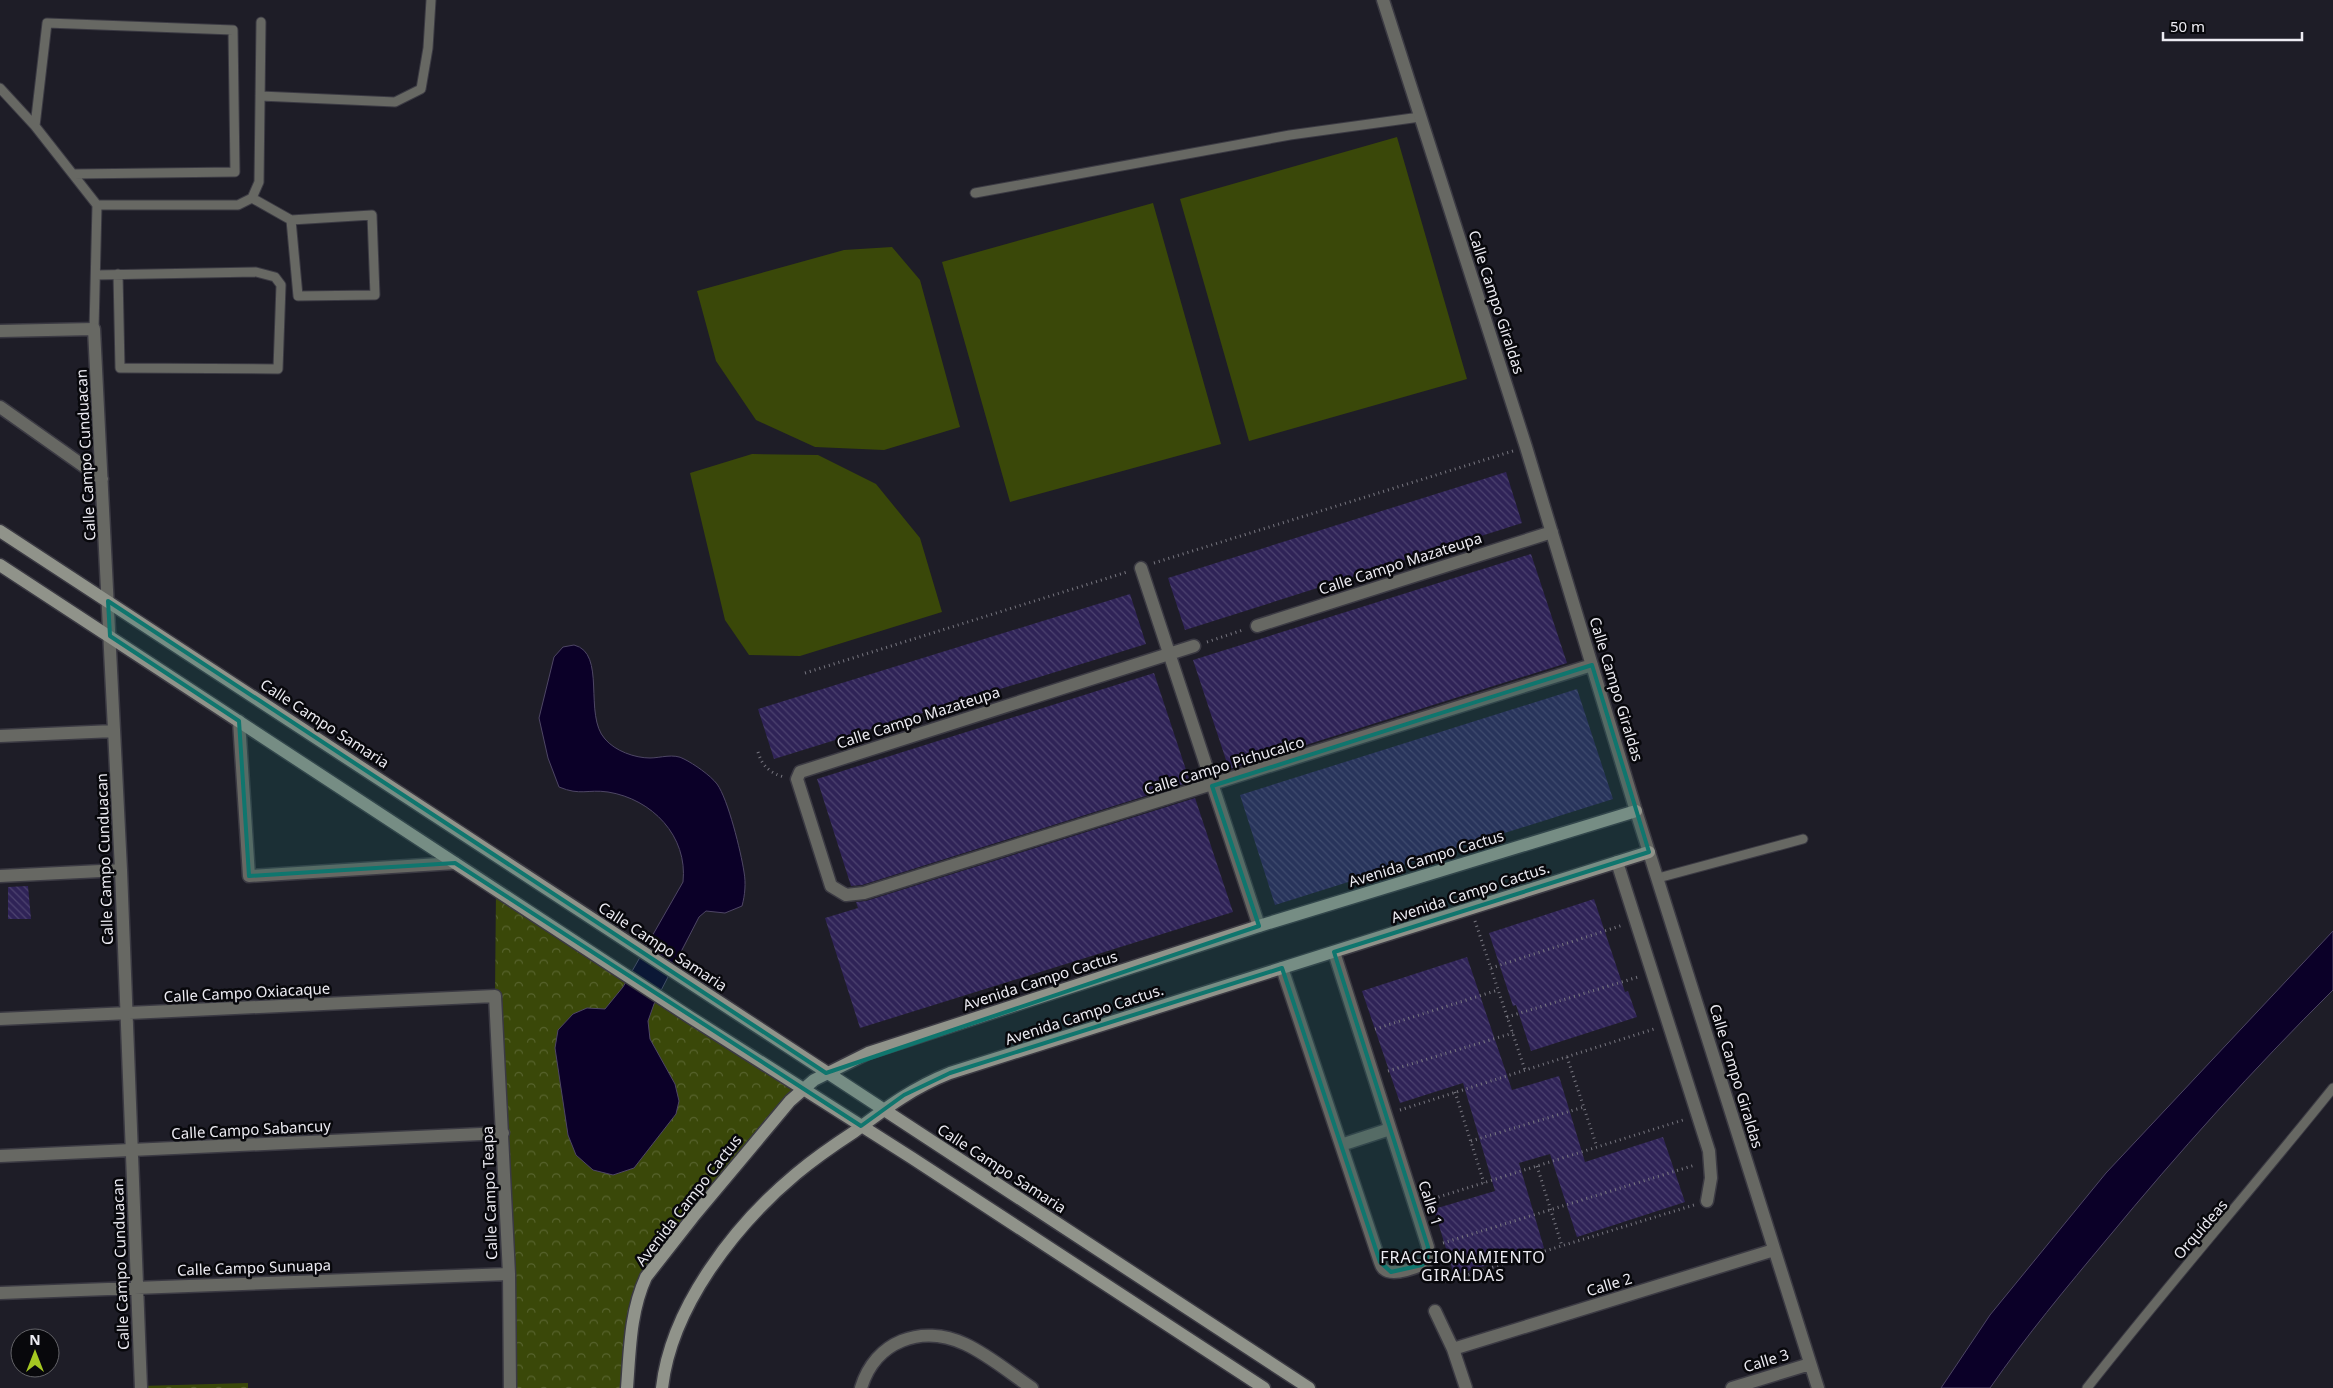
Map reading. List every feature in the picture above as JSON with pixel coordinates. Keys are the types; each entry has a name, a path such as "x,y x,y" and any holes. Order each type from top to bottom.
{"street":[{"name":"Calle Campo Giraldas","path":"1383,0 1526,447 1636,811 1818,1388"},
{"path":"0,331 94,329"},
{"name":"Calle Campo Cunduacan","path":"94,329 121,870 141,1388"},
{"path":"0,406 102,479"},
{"name":"Calle Campo Samaria","path":"0,531 1309,1388"},
{"name":"Calle Campo Mazateupa","path":"1257,626 1552,532"},
{"path":"0,565 1264,1388"},
{"path":"1141,568 1259,926"},
{"name":"Calle Campo Mazateupa","path":"797,779 797,776 803,770 1194,646"},
{"name":"Calle Campo Pichucalco","path":"797,779 831,886 846,895 864,893 1212,786 1592,665"},
{"path":"239,721 249,876 455,863"},
{"path":"0,736 114,730"},
{"name":"Avenida Campo Cactus","path":"628,1388 633,1319 646,1277 769,1124 803,1089 826,1073 868,1053 1259,926 1636,811"},
{"name":"Avenida Campo Cactus.","path":"662,1388 664,1373 677,1330 702,1284 722,1254 775,1193 808,1165 904,1095 950,1073 1649,852"},
{"path":"1617,862 1711,1160 1712,1178 1707,1201"},
{"path":"0,876 121,870"},
{"name":"Calle 1","path":"1334,952 1428,1247 1427,1261 1422,1265"},
{"path":"1282,968 1380,1262 1384,1270 1391,1272 1422,1265"},
{"name":"Calle Campo Oxiacaque","path":"0,1019 495,996"},
{"name":"Calle Campo Teapa","path":"495,996 509,1274 510,1388"},
{"path":"1341,1145 1390,1129"},
{"name":"Calle Campo Sabancuy","path":"0,1156 503,1133"},
{"name":"Calle 2","path":"1453,1349 1774,1250"},
{"name":"Calle Campo Sunuapa","path":"0,1293 509,1274"},
{"path":"1435,1311 1453,1349 1466,1388"},
{"path":"861,1388 867,1371 884,1350 897,1342 921,1337 946,1339 966,1345 1032,1388"},
{"name":"Calle 3","path":"1732,1388 1810,1364"}],"lane":[{"path":"260,96 395,102 420,89 428,48 431,0"},
{"path":"97,205 238,205 252,198 259,182 261,22"},
{"path":"35,126 47,23 234,30 235,172 73,174"},
{"path":"0,88 35,126 97,205 94,329"},
{"path":"975,193 1290,136 1420,117"},
{"path":"252,198 291,220 372,214 376,295 298,296 291,220"},
{"path":"96,275 118,274 256,272 275,277 281,285 278,369 120,368 118,274"},
{"path":"1658,878 1803,839"},
{"name":"Orquídeas","path":"2087,1388 2333,1088"}],"path":[{"path":"805,673 1526,447"},
{"path":"1194,646 1257,626"},
{"path":"758,752 760,760 769,771 774,774 797,779"},
{"path":"1471,908 1525,1070"},
{"path":"1491,968 1636,921"},
{"path":"1507,1017 1652,972"},
{"path":"1360,1033 1498,990"},
{"path":"1385,1115 1668,1024"},
{"path":"1373,1075 1513,1033"},
{"path":"1566,1056 1597,1147"},
{"path":"1455,1092 1484,1183"},
{"path":"1471,1142 1584,1107"},
{"path":"1414,1205 1698,1115"},
{"path":"1428,1247 1711,1160"},
{"path":"1537,1166 1562,1246"},
{"path":"1422,1265 1435,1278 1448,1281 1707,1201"}],"highlighted area":[{"path":"108,601 826,1073 1259,926 1212,786 1592,665 1649,852 1334,952 1428,1247 1427,1261 1422,1265 1391,1272 1380,1262 1282,968 950,1073 904,1095 861,1126 455,863 249,876 239,721 110,636"}],"green space":[{"path":"1397,137 1467,379 1249,441 1180,199"},
{"path":"1153,203 1221,444 1010,502 942,262"},
{"path":"892,247 920,280 960,427 884,450 815,447 756,420 716,361 697,291 844,250"},
{"path":"752,454 818,455 876,484 920,538 942,612 800,656 749,655 725,620 690,473"},
{"path":"496,890 803,1089 646,1277 627,1388 510,1388 495,996"},
{"path":"248,1383 248,1388 141,1388 141,1386"}],"shaded area":[{"path":"574,645 584,650 590,660 593,672 596,715 599,728 609,743 626,753 638,757 680,757 702,770 717,784 734,826 745,880 742,906 725,913 706,911 699,917 654,1004 648,1021 650,1039 675,1084 679,1101 676,1114 634,1168 613,1175 593,1170 576,1155 568,1135 555,1048 558,1030 573,1014 587,1008 605,1009 623,987 683,882 683,865 680,850 673,835 664,822 652,811 624,796 608,792 579,792 559,787 548,758 539,718 554,657 563,647"},
{"path":"2333,931 2333,990 2245,1081 2161,1175 2047,1312 1990,1388 1941,1388 1990,1315 2106,1173"}],"building":[{"path":"1506,472 1522,523 1185,630 1168,578"},
{"path":"1531,554 1567,663 1229,769 1193,660"},
{"path":"1130,594 1146,644 774,759 758,709"},
{"path":"1154,673 1190,782 862,885 851,886 817,779"},
{"path":"1577,689 1613,799 1275,905 1240,795"},
{"path":"1195,798 1233,912 860,1028 825,918 858,908 856,902 866,901"},
{"path":"28,886 31,919 8,919 8,887"},
{"path":"1594,899 1625,992 1628,991 1637,1017 1531,1051 1516,1005 1513,1006 1489,933"},
{"path":"1467,957 1512,1090 1559,1076 1585,1162 1663,1137 1685,1202 1577,1237 1550,1154 1519,1163 1544,1248 1454,1275 1434,1209 1495,1191 1463,1083 1400,1103 1362,991"}],"district":[{"name":"FRACCIONAMIENTO GIRALDAS","path":"1463,1266"}]}
